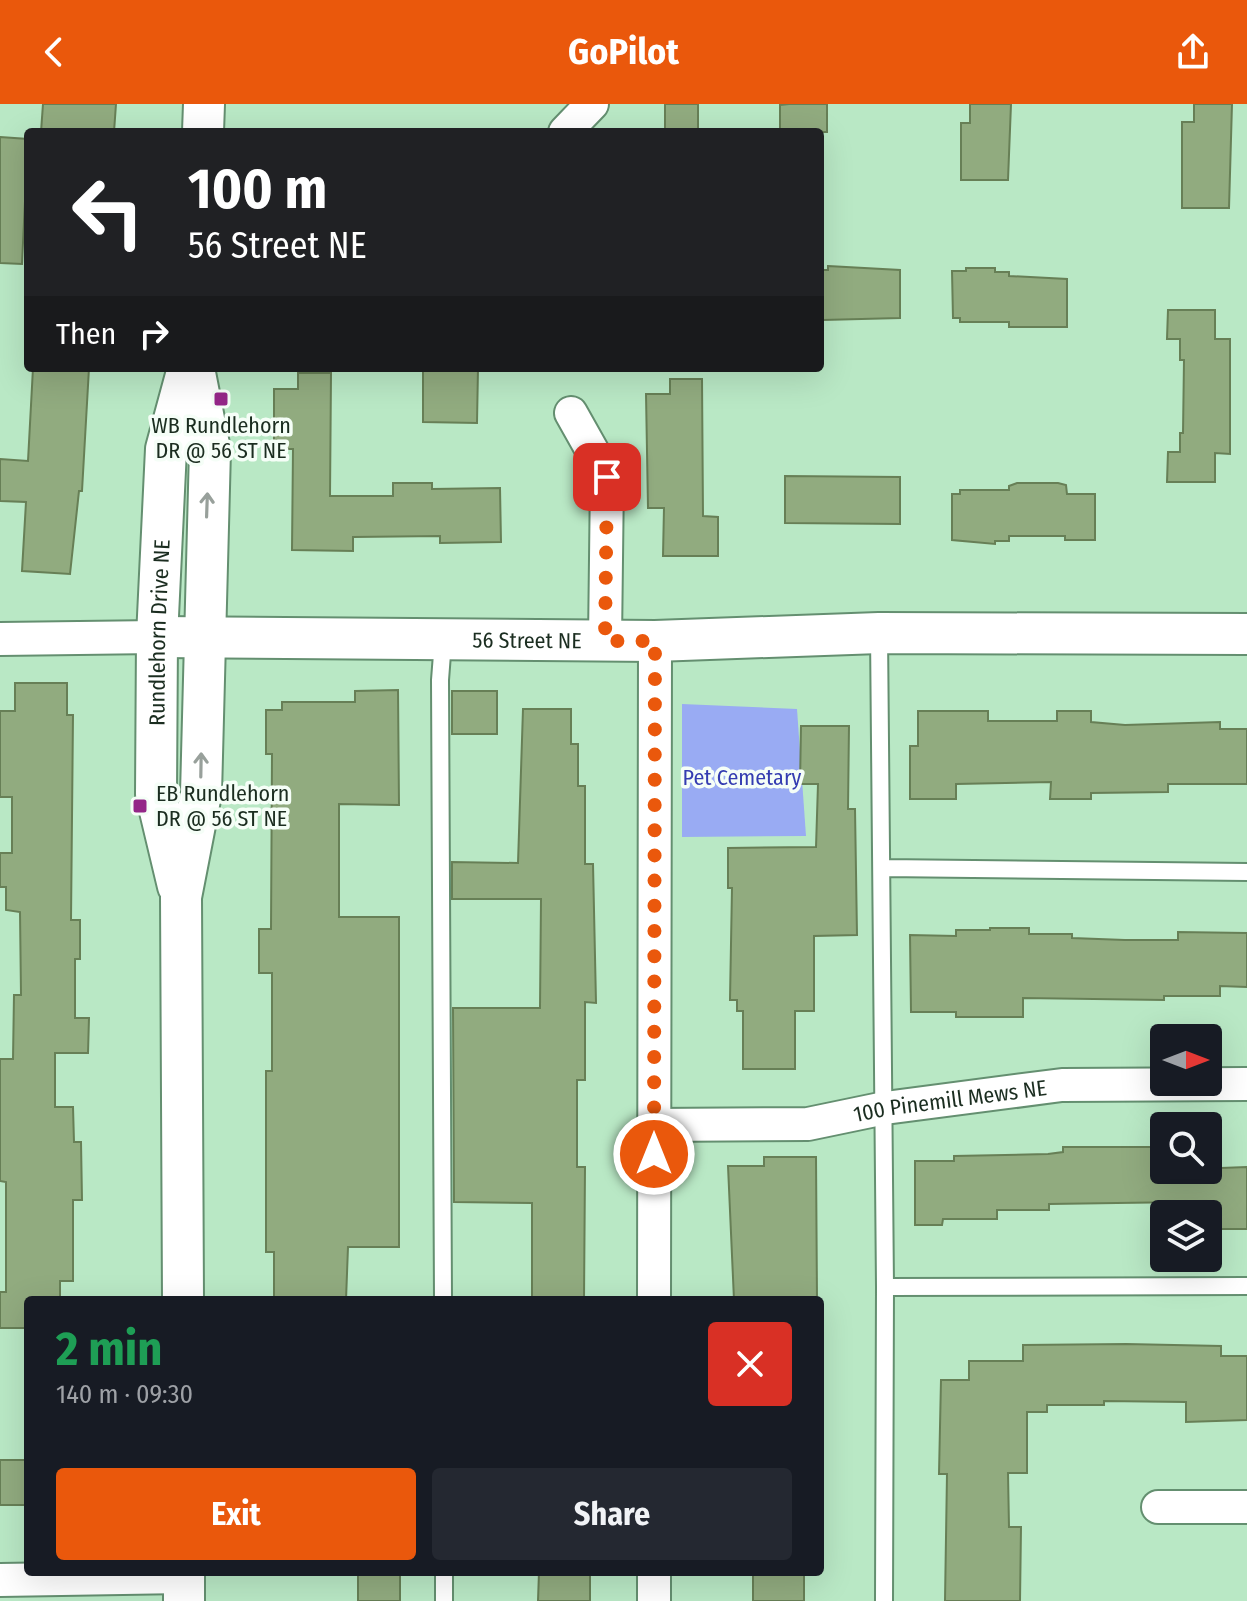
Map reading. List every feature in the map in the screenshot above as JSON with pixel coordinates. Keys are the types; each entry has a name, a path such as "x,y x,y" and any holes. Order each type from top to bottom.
{"street":[{"path":"203,128 204,104"},
{"path":"569,128 592,104"},
{"name":"Rundlehorn Drive NE","path":"181,897 156,794 157,637 166,449 187,372"},
{"name":"Rundlehorn Drive NE","path":"183,1296 181,897 201,794 202,637 210,450 195,372"},
{"path":"571,413 607,477 605,641"},
{"name":"56 Street NE","path":"0,639 202,637 655,641 879,633 1247,634"},
{"path":"654,1296 655,641"},
{"name":"100 Pinemill Mews NE","path":"654,1125 808,1124 885,1108 1062,1085 1247,1084"},
{"path":"1158,1507 1247,1507"},
{"path":"654,1576 654,1601"},
{"path":"0,1580 184,1583"}],"lane":[{"path":"879,633 884,868 884,1601"},
{"path":"443,641 440,680 443,1296"},
{"path":"884,868 1247,872"},
{"path":"885,1287 1247,1286"},
{"path":"444,1576 444,1601"}],"green space":[{"name":"Pet Cemetary","path":"682,704 797,709 806,836 682,837"}],"building":[{"path":"43,104 116,104 114,128 41,128"},
{"path":"665,104 698,104 698,128 665,128"},
{"path":"827,104 827,132 824,128 780,128 780,105"},
{"path":"970,104 1011,104 1008,180 961,180 961,123 970,123"},
{"path":"1194,104 1232,104 1229,208 1182,208 1182,122 1194,122"},
{"path":"0,137 24,139 22,264 0,263"},
{"path":"828,266 900,270 900,318 824,320 824,270 828,270"},
{"path":"966,268 995,268 995,272 1009,272 1009,276 1067,279 1067,327 1009,327 1009,322 960,322 960,318 953,318 952,271 966,271"},
{"path":"1168,310 1215,310 1215,339 1230,339 1230,454 1215,453 1215,482 1167,482 1168,452 1180,452 1180,433 1183,433 1184,360 1180,360 1180,339 1167,339"},
{"path":"33,372 89,372 82,491 79,491 70,574 22,571 26,502 0,501 0,459 28,461"},
{"path":"423,372 478,372 477,423 423,422"},
{"path":"298,373 331,373 330,496 393,496 393,483 432,483 432,489 500,488 501,542 440,543 440,536 353,537 353,551 292,550 293,449 274,449 274,389 298,389"},
{"path":"670,379 702,379 703,516 718,517 718,556 663,556 664,508 648,508 646,394 670,394"},
{"path":"785,476 900,477 900,524 785,523"},
{"path":"1017,483 1058,483 1066,485 1067,494 1095,494 1095,540 1065,540 1065,536 1009,536 1009,541 995,541 995,544 952,540 952,494 960,494 960,490 1009,490 1009,486"},
{"path":"15,683 67,683 67,715 73,715 71,920 80,920 80,959 75,959 75,1018 89,1018 88,1053 55,1053 55,1107 73,1107 74,1142 81,1142 82,1200 73,1200 73,1281 60,1281 60,1296 24,1296 24,1328 0,1328 0,1292 6,1292 6,1182 0,1181 0,1059 13,1059 14,995 21,995 20,912 6,910 6,887 0,887 0,853 12,853 12,797 0,797 0,711 15,711"},
{"path":"398,690 399,805 339,804 339,917 399,917 399,1247 348,1247 346,1296 274,1296 274,1252 266,1252 266,1071 272,1071 272,973 259,973 259,929 271,929 272,754 266,754 266,710 282,710 282,702 355,702 355,691"},
{"path":"452,691 497,691 497,734 452,734"},
{"path":"523,709 571,709 571,744 578,744 578,786 585,786 585,864 593,864 596,1003 585,1002 585,1080 577,1080 577,1167 585,1167 584,1296 532,1296 532,1203 454,1202 453,1008 540,1008 541,899 452,899 452,862 518,863"},
{"path":"918,711 988,711 988,721 1057,721 1057,711 1091,711 1091,722 1125,725 1220,722 1220,729 1247,729 1247,784 1168,784 1168,792 1091,793 1091,799 1050,799 1051,782 956,784 956,799 910,799 910,746 918,746"},
{"path":"801,726 849,726 848,809 855,809 857,935 814,936 814,1011 795,1011 795,1069 743,1069 743,1011 737,1011 737,1000 730,1000 732,888 728,888 728,848 816,847 818,784 800,784"},
{"path":"1029,928 1029,934 1072,934 1072,938 1125,940 1178,940 1178,932 1247,933 1247,987 1220,986 1220,996 1164,996 1164,1000 1023,998 1023,1017 956,1017 956,1012 911,1012 910,935 956,936 956,930"},
{"path":"1063,1147 1150,1147 1150,1184 1222,1184 1222,1168 1247,1167 1247,1229 1222,1229 1222,1200 1049,1204 1049,1210 997,1210 997,1219 943,1219 942,1225 915,1225 915,1161 954,1161 954,1156 1063,1152"},
{"path":"764,1157 816,1157 817,1296 734,1296 728,1166 764,1166"},
{"path":"1023,1345 1221,1346 1221,1356 1247,1356 1247,1420 1186,1422 1186,1402 1104,1401 1104,1405 1047,1405 1047,1412 1027,1412 1027,1473 1008,1473 1009,1527 1021,1527 1020,1601 945,1601 947,1474 939,1474 941,1380 969,1380 969,1361 1023,1361"},
{"path":"0,1460 24,1460 24,1505 0,1505"},
{"path":"358,1576 400,1576 400,1601 358,1601"},
{"path":"539,1576 590,1576 590,1601 538,1601"},
{"path":"753,1576 804,1576 804,1601 753,1601"}],"place":[{"name":"WB Rundlehorn DR @ 56 ST NE","path":"221,399"},
{"name":"EB Rundlehorn DR @ 56 ST NE","path":"140,806"}],"route":[{"path":"607,477 605,641 655,641 654,1154"}]}
